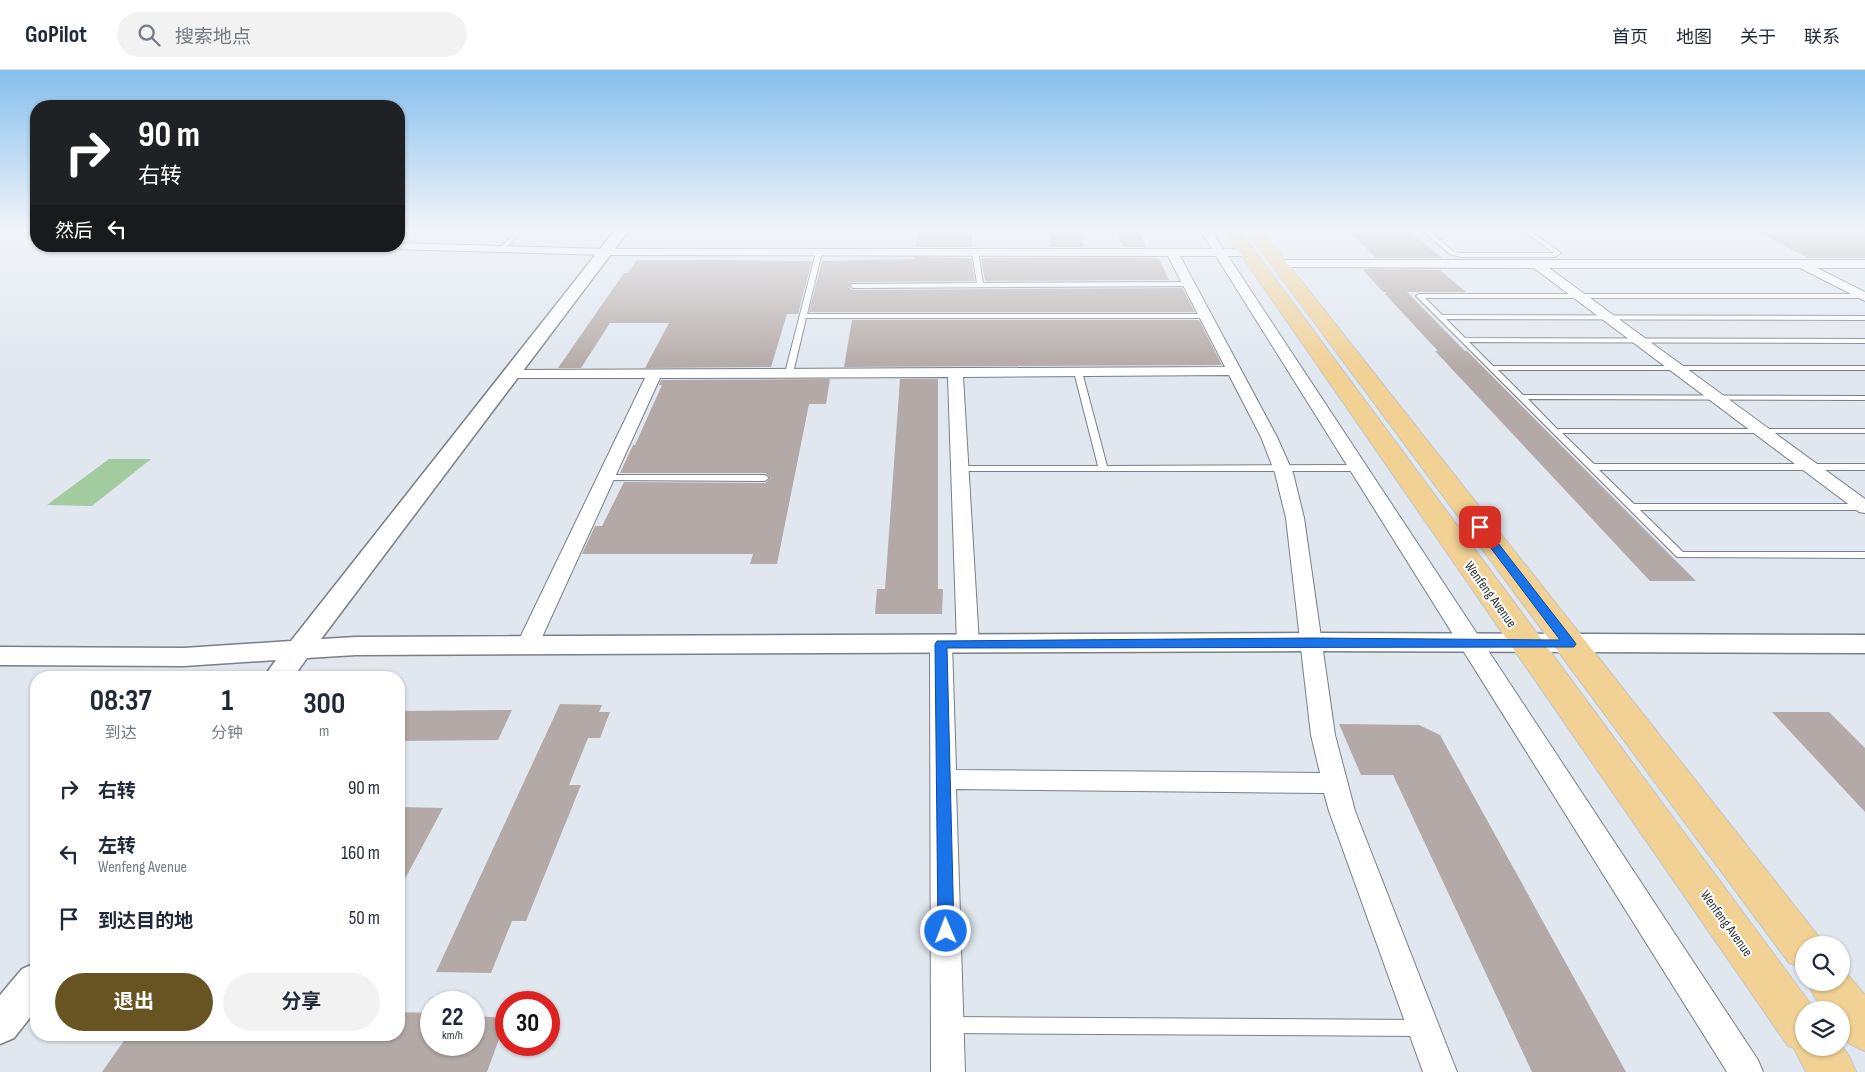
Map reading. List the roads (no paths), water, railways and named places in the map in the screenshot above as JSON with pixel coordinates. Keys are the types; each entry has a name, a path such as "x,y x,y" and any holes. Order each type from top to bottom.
{"main road":[{"name":"Wenfeng Avenue","path":"1262,277 1795,1018"},
{"path":"1289,277 1795,938"},
{"path":"1836,991 1865,1030"},
{"path":"1822,1056 1833,1072"}],"street":[{"path":"282,671 587,277"},
{"path":"1185,277 1269,437 1282,469 1295,518 1323,735 1342,811 1440,1072"},
{"path":"1256,277 1358,468 1746,1072"},
{"path":"1554,277 1865,508"},
{"path":"1825,277 1864,297"},
{"path":"512,374 1235,371"},
{"path":"955,372 968,644"},
{"path":"527,646 655,373"},
{"path":"0,656 184,657 356,646 1312,642 1865,644"},
{"path":"941,644 948,1072"},
{"path":"944,779 1335,783"},
{"path":"0,1025 30,988"}],"lane":[{"path":"789,373 813,277"},
{"path":"979,277 980,285"},
{"path":"853,286 1189,284"},
{"path":"1864,297 1419,296 1680,555 1865,555"},
{"path":"803,316 1206,316"},
{"path":"1441,317 1865,318"},
{"path":"1464,340 1865,340"},
{"path":"1491,368 1865,368"},
{"path":"1078,372 1103,469"},
{"path":"1521,397 1865,398"},
{"path":"1555,431 1865,431"},
{"path":"1592,467 1865,467"},
{"path":"960,469 1358,468"},
{"path":"606,478 765,478"},
{"path":"1632,507 1865,508"},
{"path":"948,1025 1424,1028"}]}
